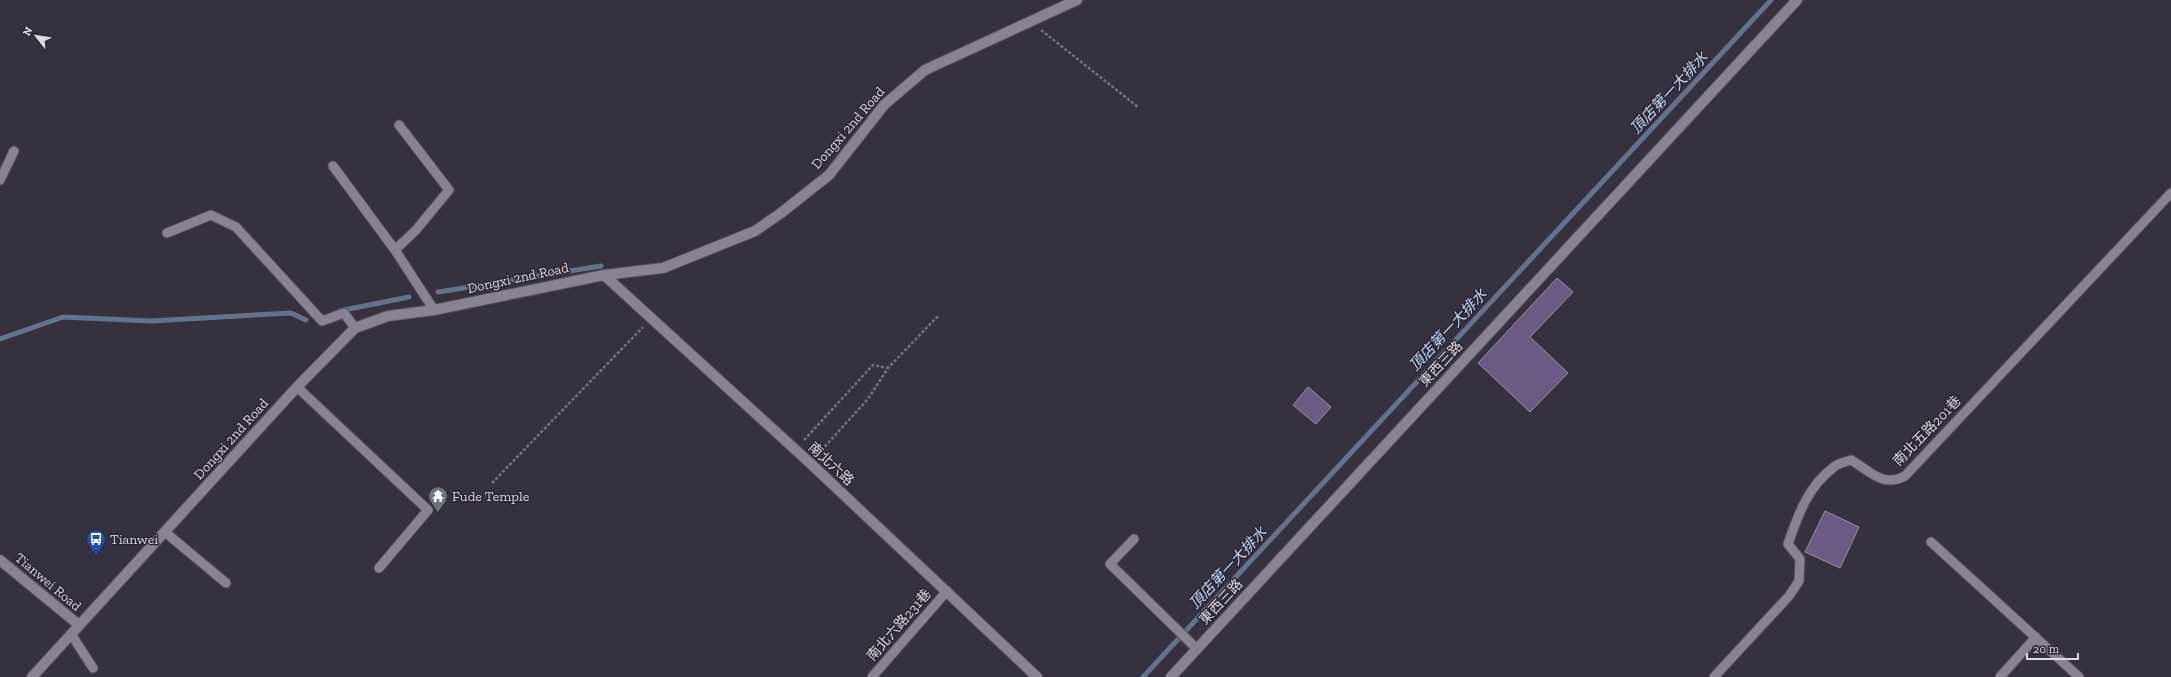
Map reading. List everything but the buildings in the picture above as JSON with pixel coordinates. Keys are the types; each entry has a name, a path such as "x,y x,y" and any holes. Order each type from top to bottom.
{"street":[{"name":"Dongxi 2nd Road","path":"32,677 297,386 355,328 388,316 434,310 604,275 662,268 755,231 781,213 829,175 884,105 925,70 1077,0"},
{"name":"東西三路","path":"1171,677 1797,0"},
{"name":"南北六路","path":"604,275 948,591 1037,677"},
{"name":"Tianwei Road","path":"0,560 79,625"}],"lane":[{"path":"395,250 416,230 449,190 398,125"},
{"path":"0,180 14,151"},
{"path":"333,166 395,250 434,310"},
{"name":"南北五路201巷","path":"1714,677 1789,596 1799,581 1800,559 1788,544 1800,509 1818,483 1834,466 1851,460 1880,480 1896,481 1906,476 2171,193"},
{"path":"167,233 211,215 236,227 322,321 344,313 355,328"},
{"path":"297,386 428,510 379,568"},
{"path":"165,532 226,583"},
{"path":"1134,539 1110,564 1197,650"},
{"path":"1931,542 2079,677"},
{"name":"南北六路231巷","path":"872,677 948,591"},
{"path":"71,634 93,668"},
{"path":"2000,677 2036,637"}],"path":[{"path":"1032,22 1138,108"},
{"path":"810,463 868,399 888,368 939,315"},
{"path":"492,483 651,318"},
{"path":"795,449 873,365 888,368"}],"waterway":[{"name":"頂店第一大排水","path":"1143,677 1771,0"},
{"path":"438,292 601,266"},
{"path":"339,311 409,297"},
{"path":"0,339 63,317 151,321 291,313 306,320"}],"place":[{"name":"Fude Temple","path":"438,513"},
{"name":"Tianwei","path":"96,556"}]}
